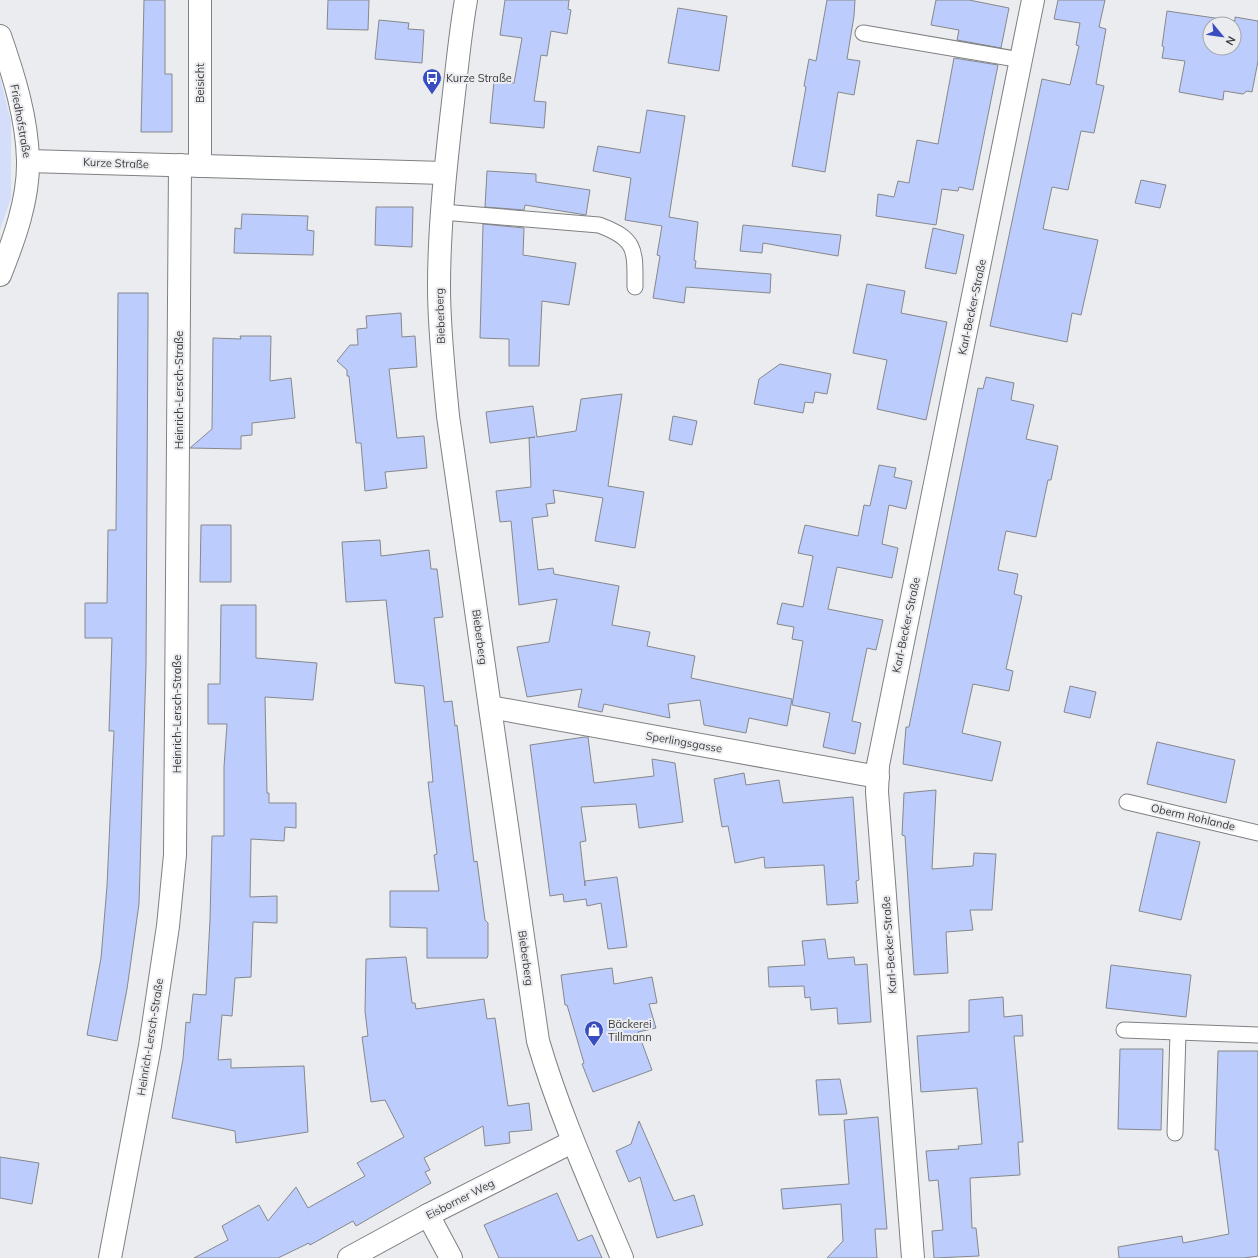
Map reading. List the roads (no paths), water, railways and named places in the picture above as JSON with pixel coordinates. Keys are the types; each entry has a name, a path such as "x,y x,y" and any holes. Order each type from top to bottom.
{"street":[{"name":"Beisicht","path":"190,166 200,0"},
{"name":"Bieberberg","path":"466,0 458,49 444,173 439,285 444,372 538,1041 548,1075 572,1142 622,1258"},
{"name":"Karl-Becker-Straße","path":"913,1258 878,808 878,765 1033,0"},
{"name":"Friedhofstraße","path":"0,36 12,71 22,116 28,161 26,185 20,217 0,275"},
{"name":"Kurze Straße","path":"28,161 444,173"},
{"name":"Heinrich-Lersch-Straße","path":"110,1258 150,1046 168,926 175,855 190,166"},
{"name":"Sperlingsgasse","path":"490,707 878,777"},
{"name":"Eisborner Weg","path":"349,1258 428,1215 572,1142"},
{"path":"428,1215 451,1258"}],"lane":[{"path":"863,33 1021,60"},
{"path":"442,212 599,225 618,232 631,246 635,255 635,287"},
{"name":"Oberm Rohlande","path":"1127,802 1258,833"},
{"path":"1124,1030 1258,1035"},
{"path":"1175,1134 1178,1033"}],"place":[{"name":"Kurze Straße","path":"432,95"},
{"name":"Bäckerei Tillmann","path":"594,1047"}]}
